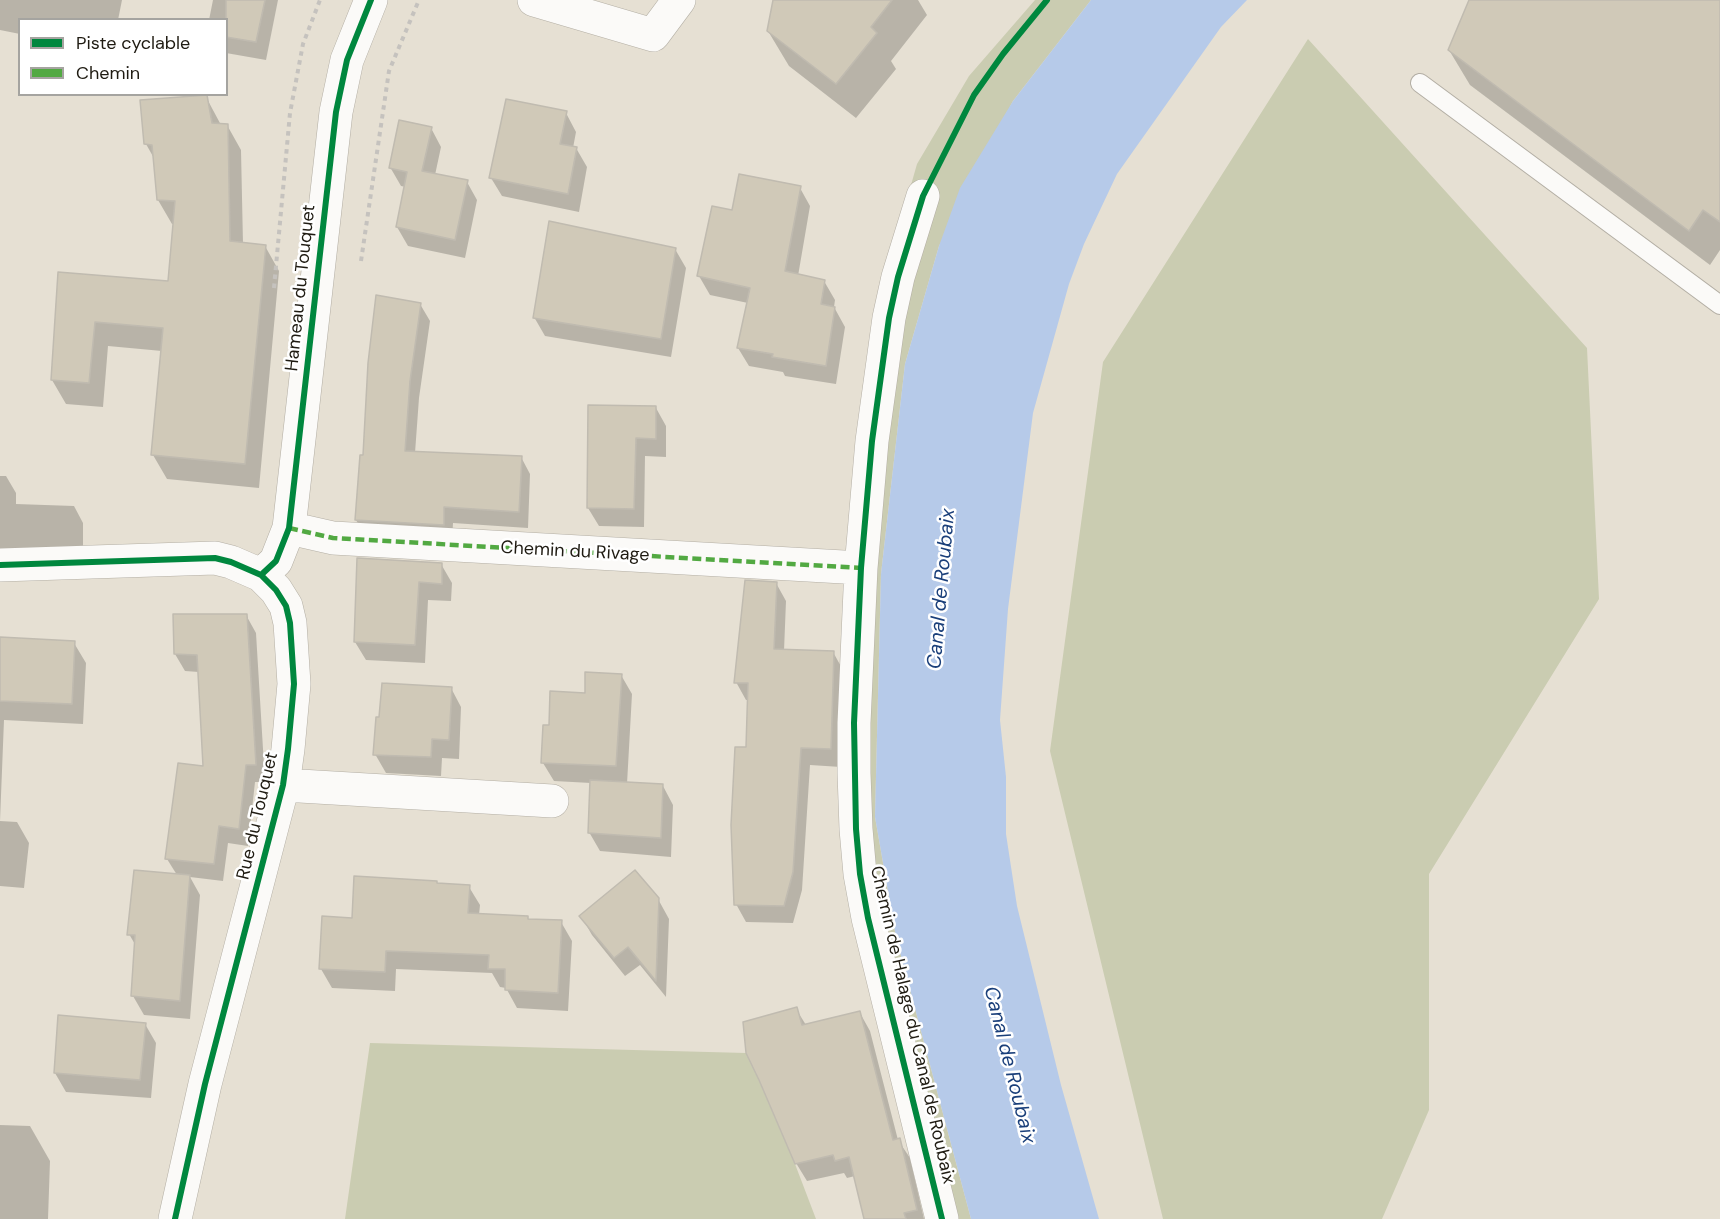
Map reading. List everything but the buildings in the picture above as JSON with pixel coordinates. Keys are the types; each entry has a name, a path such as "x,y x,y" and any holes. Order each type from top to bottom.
{"street":[{"name":"Hameau du Touquet","path":"261,575 276,561 289,528 336,112 347,60 372,0"},
{"path":"534,0 653,35 679,0"},
{"name":"Chemin de Halage du Canal de Roubaix","path":"922,196 898,277 889,318 872,441 861,568 854,723 855,818 860,874 868,918 942,1219"},
{"name":"Chemin du Rivage","path":"289,528 333,538 861,568"},
{"name":"Rue du Touquet","path":"0,565 215,558 261,575 286,606 290,623 294,684 283,785 206,1084 175,1219"},
{"path":"283,785 552,801"}],"lane":[{"path":"1420,83 1719,301"}],"path":[{"path":"361,262 389,71 419,0"}],"green space":[{"path":"1035,0 1091,0 1013,101 939,246 905,364 881,574 875,817 896,937 971,1219 925,1219 887,1063 850,598 863,384 889,262 917,164 969,76"},
{"path":"1308,39 1587,348 1599,599 1429,874 1429,1110 1382,1219 1163,1219 1050,751 1103,362"},
{"path":"370,1043 746,1053 795,1164 816,1219 345,1219"}],"water":[{"name":"Canal de Roubaix","path":"1091,0 1247,0 1221,27 1117,174 1084,244 1069,284 1033,413 1008,609 1000,720 1006,777 1006,834 1017,906 1061,1085 1099,1219 971,1219 896,937 875,817 881,574 905,364 939,246 960,188 1013,101"}],"marked path":[{"path":"289,528 333,538 861,568"}],"cycle path":[{"path":"261,575 276,561 289,528 336,112 347,60 371,0"},
{"path":"942,1219 868,918 860,874 856,829 854,723 861,568 872,441 889,318 898,277 923,196 974,95 1003,54 1047,0"},
{"path":"0,565 215,558 261,575 276,590 286,606 290,623 294,684 283,785 205,1084 175,1219"}]}
